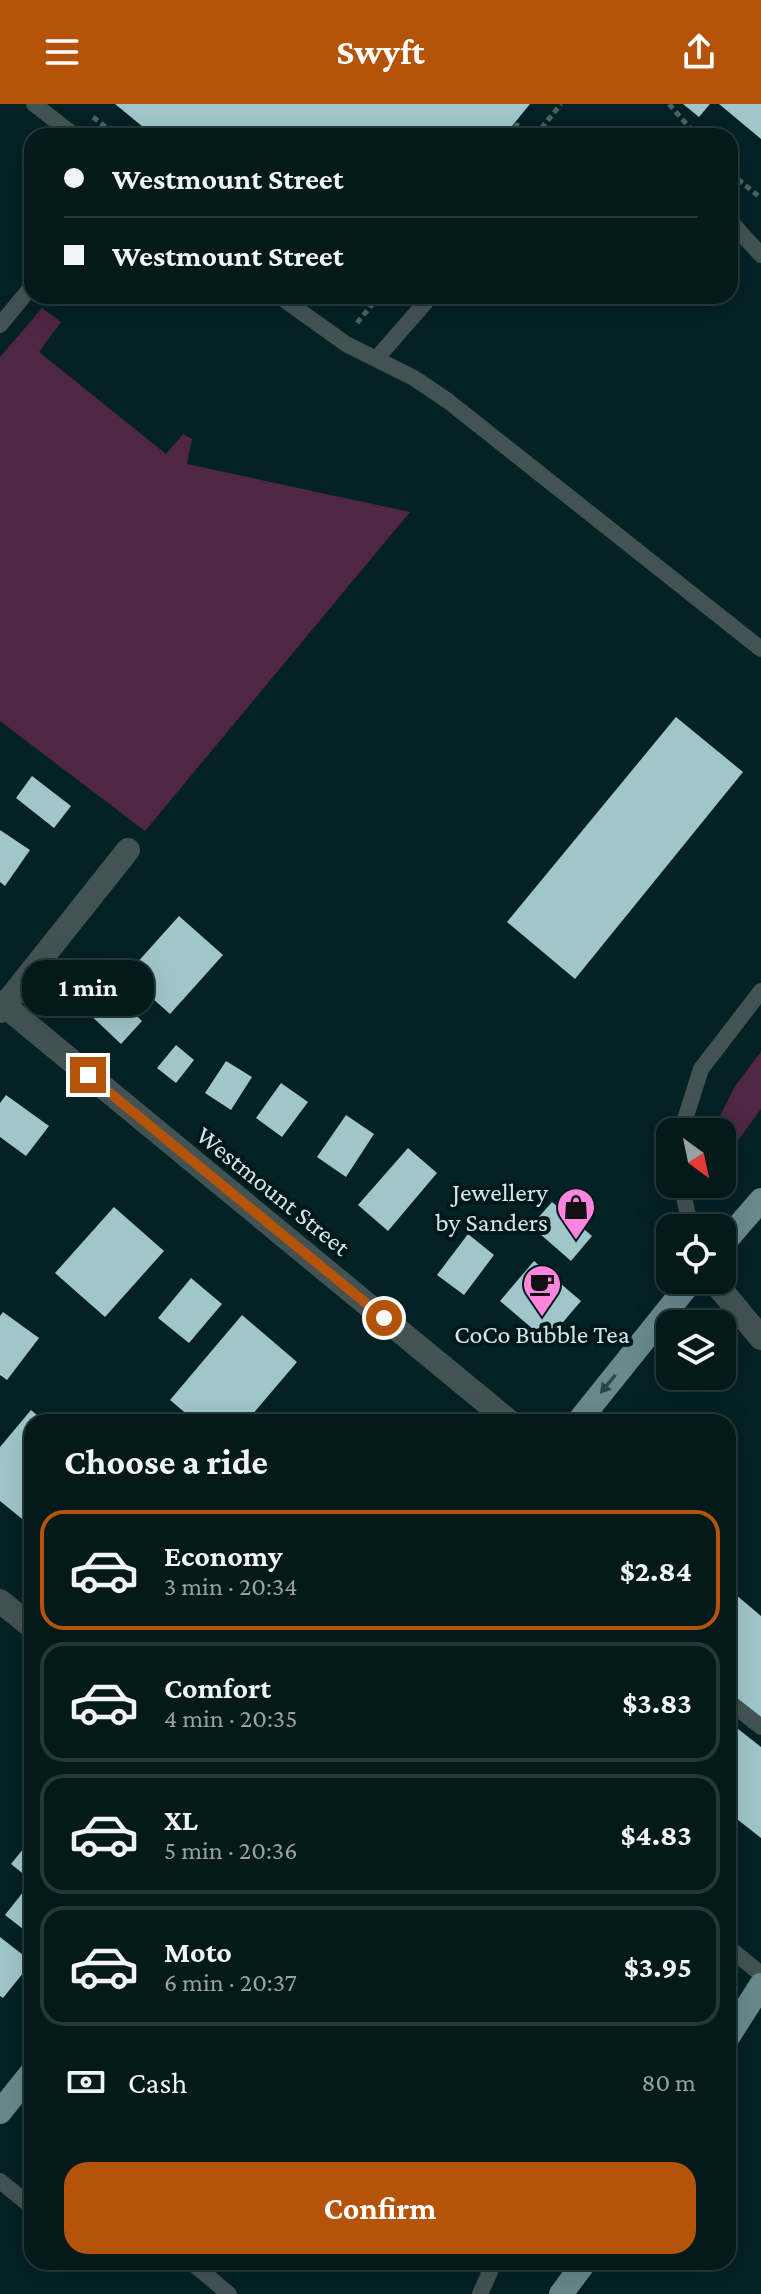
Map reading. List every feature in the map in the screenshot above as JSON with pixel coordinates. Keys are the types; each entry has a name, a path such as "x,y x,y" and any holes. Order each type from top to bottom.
{"main road":[{"path":"736,1229 761,1200"},
{"path":"585,1414 681,1294"},
{"path":"736,2024 761,1985"},
{"path":"0,2112 24,2082"},
{"path":"561,2294 579,2270"}],"street":[{"path":"1,1006 128,850"},
{"name":"Westmount Street","path":"1,1006 500,1414"},
{"path":"725,1294 761,1338"},
{"path":"0,1601 24,1620"}],"lane":[{"path":"34,104 65,128"},
{"path":"738,230 761,255"},
{"path":"0,325 24,296"},
{"path":"290,304 346,344 414,378 448,401 761,649"},
{"path":"376,359 424,304"},
{"path":"685,1118 701,1069 761,991"},
{"path":"736,1707 761,1727"},
{"path":"736,1954 761,1974"},
{"path":"0,2181 24,2200"},
{"path":"200,2270 229,2294"},
{"path":"480,2294 488,2270"}],"path":[{"path":"539,128 561,104"},
{"path":"669,104 690,128"},
{"path":"87,112 107,128"},
{"path":"738,179 761,198"},
{"path":"344,315 357,324 373,304"}],"shaded area":[{"path":"42,308 61,322 39,352 166,454 183,434 192,439 187,464 410,512 145,831 0,721 0,357"},
{"path":"761,1052 761,1109 736,1143 736,1118 719,1118 735,1086"}],"building":[{"path":"115,104 530,104 510,128 144,128"},
{"path":"683,104 710,104 699,117"},
{"path":"719,104 761,104 761,139"},
{"path":"676,717 743,772 575,979 507,922"},
{"path":"32,776 71,806 54,828 16,798"},
{"path":"0,830 30,850 5,886 0,882"},
{"path":"179,916 223,955 170,1014 126,975"},
{"path":"105,986 142,1021 121,1044 84,1009"},
{"path":"176,1045 194,1060 176,1083 157,1068"},
{"path":"226,1061 252,1077 231,1110 205,1093"},
{"path":"281,1083 308,1102 282,1137 256,1118"},
{"path":"6,1095 49,1126 26,1156 0,1137 0,1103"},
{"path":"346,1115 374,1134 346,1177 317,1157"},
{"path":"408,1148 437,1173 388,1231 358,1205"},
{"path":"552,1202 592,1236 571,1261 531,1226"},
{"path":"114,1207 164,1251 105,1317 55,1273"},
{"path":"468,1234 494,1255 464,1295 437,1275"},
{"path":"534,1261 581,1301 547,1341 500,1301"},
{"path":"191,1278 222,1304 189,1343 158,1318"},
{"path":"3,1312 39,1338 7,1380 0,1375 0,1316"},
{"path":"242,1315 297,1362 253,1414 187,1414 170,1400"},
{"path":"24,1418 24,1520 0,1501 0,1447"},
{"path":"736,1595 761,1616 761,1718 736,1698"},
{"path":"736,1727 761,1747 761,1838 736,1818"},
{"path":"24,1848 24,1875 11,1864"},
{"path":"24,1891 24,1930 5,1915"},
{"path":"0,1937 24,1956 24,1972 3,1998 0,1996"}],"place":[{"name":"Jewellery by Sanders","path":"576,1241"},
{"name":"CoCo Bubble Tea","path":"542,1318"}],"route":[{"path":"88,1075 384,1318"}]}
